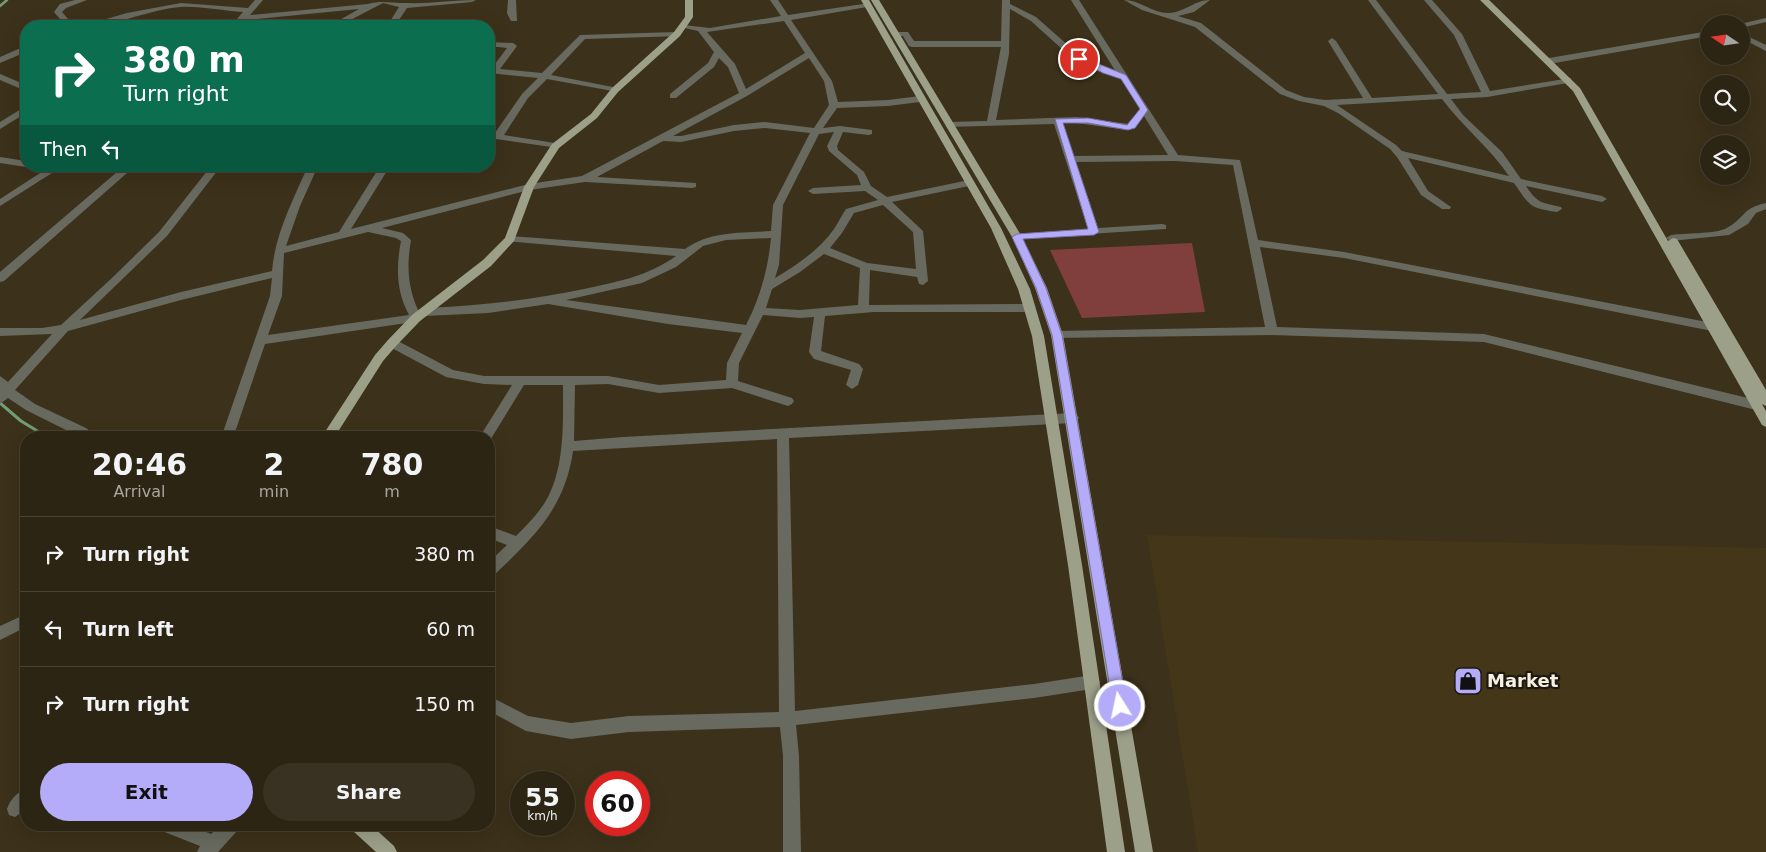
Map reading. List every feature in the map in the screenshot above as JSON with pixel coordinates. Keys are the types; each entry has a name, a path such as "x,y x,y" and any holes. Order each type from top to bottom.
{"main road":[{"path":"332,431 379,358 392,343 421,315 487,263 510,239 529,187 555,146 594,116 615,90 680,30 689,17 689,0"},
{"path":"1484,0 1574,77 1595,105 1671,238 1761,403 1766,422"},
{"path":"1492,0 1553,60 1587,105 1712,328 1761,403"},
{"path":"869,2 895,34 1017,237 1041,288 1057,335 1073,418 1144,852"},
{"path":"869,2 920,99 1012,260 1030,308 1038,336 1052,419 1116,852"},
{"path":"1075,565 1096,564"},
{"path":"365,831 388,852"}],"street":[{"path":"65,20 58,12 63,6 84,0"},
{"path":"241,18 259,0"},
{"path":"345,20 382,0 404,6 472,0"},
{"path":"512,0 511,13 514,19"},
{"path":"732,384 733,363 759,311 774,265 778,205 816,131 834,105 828,81 774,0"},
{"path":"1075,0 1174,158"},
{"path":"1128,0 1152,12 1198,26 1283,92 1302,99 1325,103 1487,94 1568,80"},
{"path":"1167,15 1191,10 1206,0"},
{"path":"1372,0 1443,96 1460,117 1499,154 1532,202 1539,206 1557,209"},
{"path":"1428,0 1458,34 1487,94"},
{"path":"495,134 525,96 583,37 701,30 869,2"},
{"path":"991,124 1004,44 1006,2 1032,17 1071,54 1106,72 1124,77"},
{"path":"109,20 181,5 248,10"},
{"path":"241,18 373,6"},
{"path":"395,20 404,6"},
{"path":"1750,24 1766,20"},
{"path":"701,30 718,53 732,66 744,94"},
{"path":"895,34 905,34 912,44 1004,44"},
{"path":"1553,60 1700,35"},
{"path":"1750,40 1766,48"},
{"path":"1332,41 1369,100"},
{"path":"495,44 513,46 495,67"},
{"path":"0,60 20,52"},
{"path":"673,96 711,65 718,53"},
{"path":"585,179 744,94 810,54"},
{"path":"495,70 544,76 615,90"},
{"path":"0,76 20,85"},
{"path":"834,105 888,103 920,99"},
{"path":"1325,103 1341,111 1401,154 1584,197 1602,198"},
{"path":"949,125 1088,121 1128,127 1132,126 1144,110"},
{"path":"0,126 20,113"},
{"path":"1058,121 1094,232"},
{"path":"662,138 682,139 734,128 765,125 816,131 840,129 869,132"},
{"path":"840,129 832,146 834,151 861,174 867,188"},
{"path":"495,135 555,146"},
{"path":"1401,154 1418,188 1434,201 1446,207"},
{"path":"1070,159 1174,158 1237,162 1272,331"},
{"path":"0,160 20,163"},
{"path":"0,203 49,172"},
{"path":"0,278 123,172"},
{"path":"4,395 64,328 117,280 163,234 211,172"},
{"path":"230,431 276,296 279,251 295,206 310,172"},
{"path":"343,234 381,172"},
{"path":"279,251 529,187 585,179 692,186"},
{"path":"767,287 805,264 822,249 838,232 850,211 922,191 969,183"},
{"path":"813,191 867,188 876,193 918,231 923,278 865,266 822,249"},
{"path":"1671,238 1724,232 1744,222 1747,214 1752,209 1766,206"},
{"path":"1017,237 1162,227"},
{"path":"365,228 399,235 406,240 403,280 406,299 421,315"},
{"path":"262,340 421,315 488,309 545,301 638,280 672,264 700,243 726,237 776,234"},
{"path":"510,239 687,253"},
{"path":"1254,243 1344,255 1712,328"},
{"path":"863,309 865,266"},
{"path":"0,332 42,332 64,328 181,296 278,273"},
{"path":"545,301 668,320 751,330"},
{"path":"759,311 800,314 863,309 1030,308"},
{"path":"820,313 815,352 818,356 855,367 857,370 852,385"},
{"path":"1057,335 1272,331 1484,338 1761,403"},
{"path":"392,343 450,374 484,380 608,380 659,389 732,384 788,401"},
{"path":"0,380 4,395 78,431"},
{"path":"495,565 518,543 543,514 559,488 570,436 569,380"},
{"path":"489,431 521,381"},
{"path":"567,447 623,442 1073,418"},
{"path":"783,433 787,719 791,756 792,852"},
{"path":"495,534 518,543"},
{"path":"0,633 20,623"},
{"path":"495,705 526,723 571,731 630,724 787,719 1034,691 1092,682"},
{"path":"179,831 210,847 225,831"}],"shaded area":[{"path":"1192,243 1205,312 1082,318 1050,250"},
{"name":"Market","path":"1147,535 1766,548 1766,852 1198,852"}],"waterway":[{"path":"0,6 7,0"},
{"path":"0,403 21,421 37,431"}],"place":[{"name":"Market","path":"1468,681"}],"route":[{"path":"1079,59 1106,72 1124,77 1144,110 1132,126 1128,127 1088,121 1058,121 1094,232 1017,237 1041,288 1057,335 1120,706"}]}
